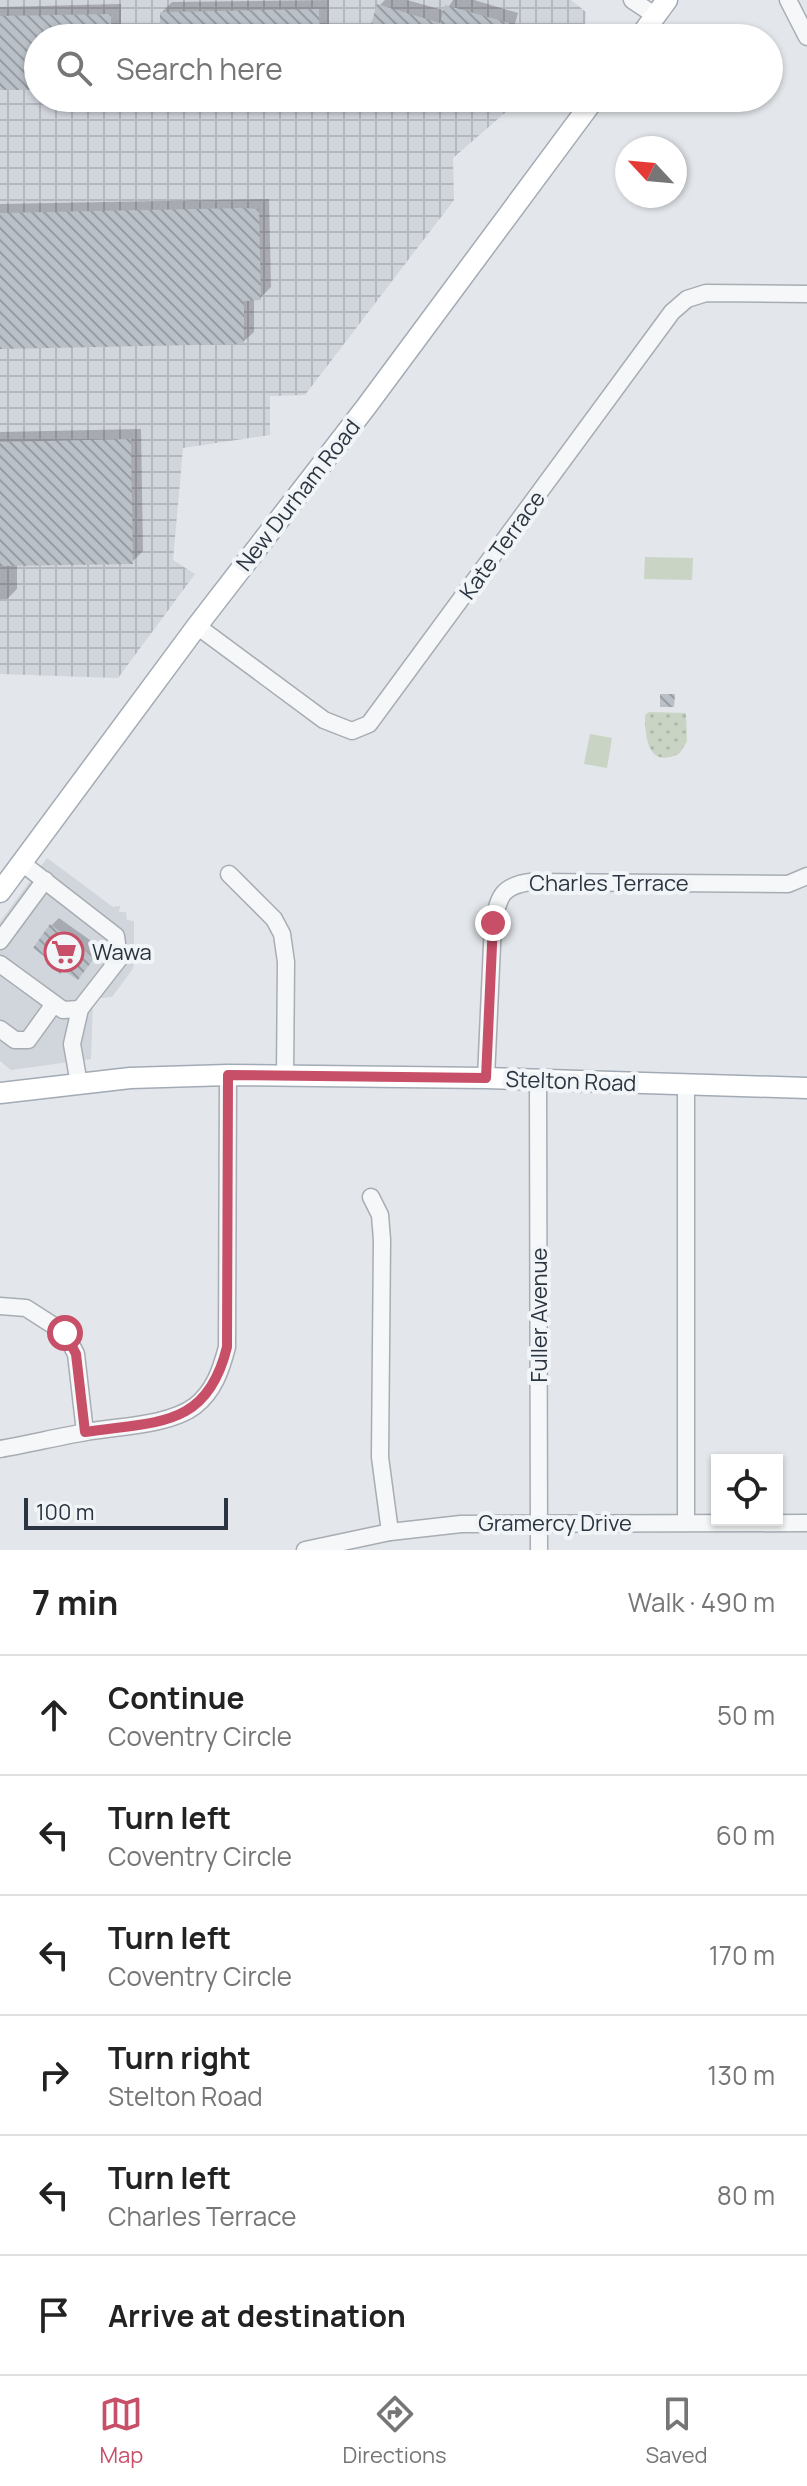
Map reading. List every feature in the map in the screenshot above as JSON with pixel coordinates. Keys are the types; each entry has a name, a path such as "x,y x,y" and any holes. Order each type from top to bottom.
{"main road":[{"name":"New Durham Road","path":"0,892 585,112"},
{"name":"Stelton Road","path":"0,1093 130,1078 228,1075 486,1078 807,1088"}],"street":[{"path":"632,0 661,8"},
{"path":"788,0 807,37"},
{"name":"Kate Terrace","path":"197,626 324,720 352,731 369,724 672,312 687,299 706,293 807,294"},
{"path":"22,863 116,936 119,959 80,1009 72,1044 79,1084"},
{"path":"229,874 274,919 285,946 285,1077"},
{"name":"Charles Terrace","path":"486,1078 493,923 498,902 513,884 788,884 807,876"},
{"path":"0,941 45,880"},
{"path":"0,964 63,1010 80,1009"},
{"path":"0,1029 15,1040 28,1040 54,1004"},
{"path":"0,1449 166,1419 182,1414 208,1394 217,1379 227,1347 228,1075"},
{"name":"Fuller Avenue","path":"538,1080 539,1550"},
{"path":"686,1085 686,1522"},
{"path":"371,1197 380,1215 382,1240 380,1457 390,1532"},
{"path":"0,1306 26,1308 65,1333 76,1354 85,1432"},
{"name":"Gramercy Drive","path":"305,1550 390,1532 461,1524 807,1523"}],"shaded area":[{"path":"0,0 571,0 586,12 585,24 24,24 24,112 506,112 453,158 454,200 305,395 270,396 270,435 183,448 173,560 195,574 118,678 0,674"},
{"path":"47,858 113,907 120,906 119,912 126,912 127,920 134,921 134,964 112,997 93,999 91,1059 11,1070 0,1061 0,922"}],"green space":[{"path":"645,557 693,558 692,580 644,579"},
{"path":"649,712 686,713 687,741 680,753 661,757 650,749 645,724 645,715"},
{"path":"590,734 612,738 607,768 584,764"}],"building":[{"path":"377,4 440,23 445,5 509,23 509,24 371,24"},
{"path":"319,9 320,24 160,24 160,12"},
{"path":"111,14 111,24 24,24 24,90 0,90 0,16"},
{"path":"259,209 261,300 244,301 244,344 0,349 0,213"},
{"path":"131,439 133,564 0,566 0,442"},
{"path":"660,694 675,694 674,707 660,707"},
{"name":"Wawa","path":"50,924 95,957 78,980 63,970 60,974 46,964 49,960 33,948"}],"place":[{"name":"Wawa","path":"64,952"}],"route":[{"path":"65,1333 76,1354 85,1432 166,1419 182,1414 208,1394 217,1379 227,1347 228,1075 486,1078 493,923"}]}
